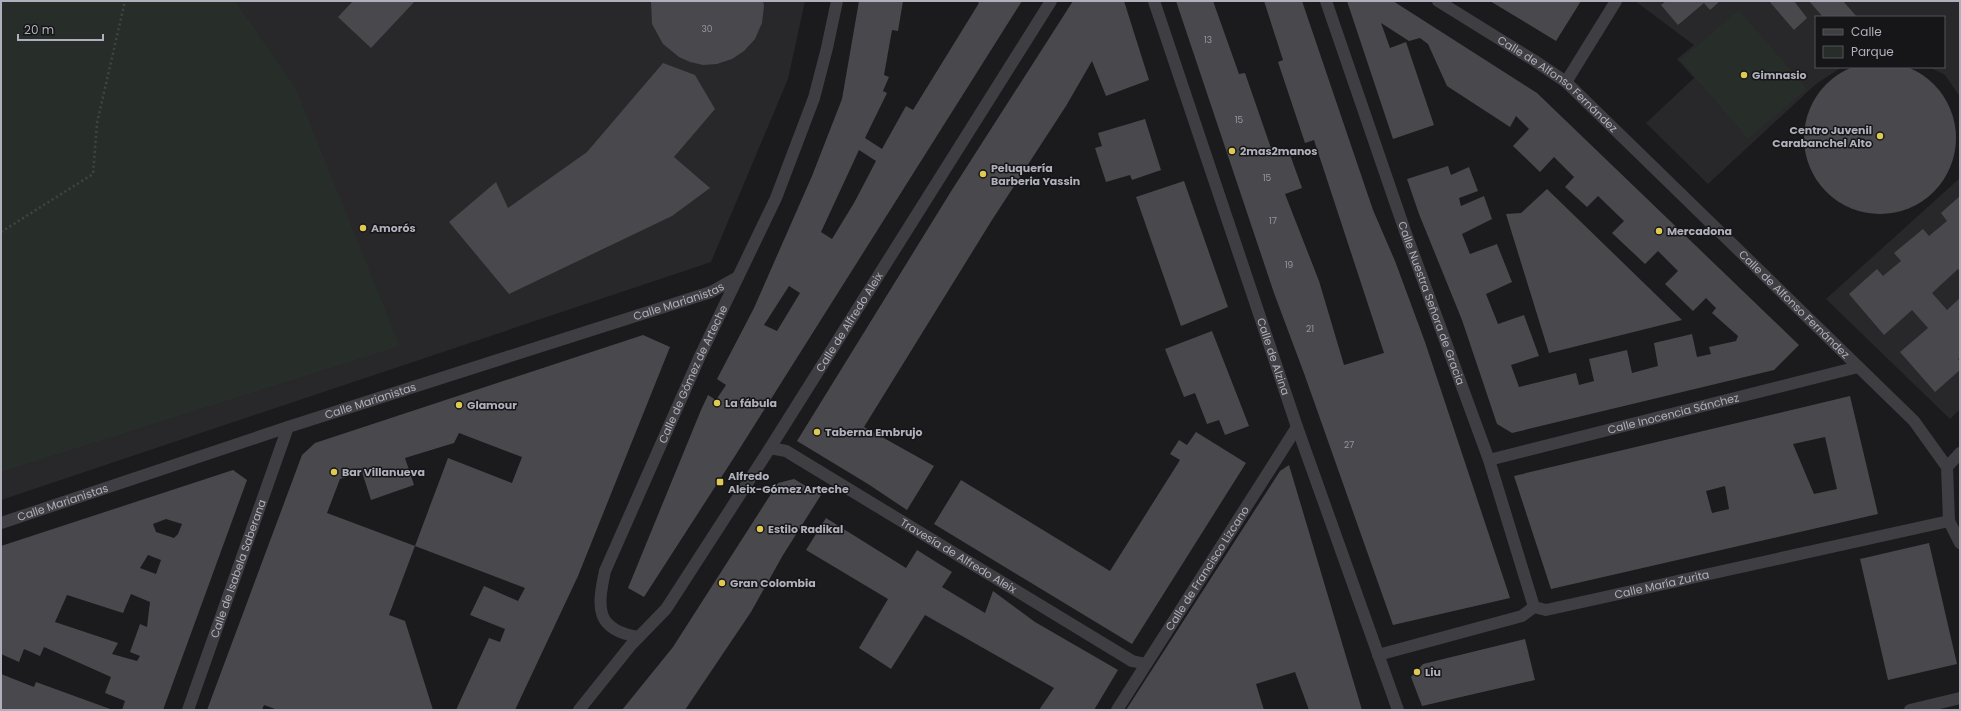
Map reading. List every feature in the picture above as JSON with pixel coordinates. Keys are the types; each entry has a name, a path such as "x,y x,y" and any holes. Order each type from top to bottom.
{"street":[{"name":"Calle de Gómez de Arteche","path":"639,636 626,635 613,628 603,616 599,605 605,571 700,356 776,198 814,98 837,1"},
{"name":"Calle de Alfredo Aleix","path":"579,710 639,636 666,608 770,448 1051,1"},
{"name":"Calle de Alzina","path":"1154,1 1297,427 1398,710"},
{"name":"Calle Nuestra Señora de Gracia","path":"1326,1 1405,231 1489,460 1534,607"},
{"name":"Calle de Alfonso Fernández","path":"1438,1 1566,82 1914,421 1946,467"},
{"path":"1566,82 1616,1"},
{"name":"Calle Marianistas","path":"1,523 288,427 711,292 738,277"},
{"name":"Calle Inocencia Sánchez","path":"1489,460 1858,367"},
{"name":"Calle de Isabela Saberana","path":"188,710 288,427"},
{"name":"Calle de Francisco Lizcano","path":"1117,710 1297,427"},
{"name":"Travesía de Alfredo Aleix","path":"770,448 786,451 1132,661 1146,664"},
{"path":"1960,453 1946,467 1949,521 1960,543"},
{"name":"Calle María Zurita","path":"1534,607 1546,610 1949,521"},
{"path":"1378,655 1522,616 1534,607"},
{"path":"1910,710 1960,698"}],"path":[{"path":"1,232 93,174 96,123 125,1"}],"shaded area":[{"name":"Amorós","path":"1,1 805,1 788,79 711,262 1,500"},
{"path":"1635,1 1960,1 1960,97 1945,75 1931,68 1945,68 1945,16 1815,16 1815,68 1840,68 1816,84 1708,184 1646,123 1694,78 1677,59 1694,45"},
{"path":"1960,178 1960,409 1950,419 1826,299"}],"green space":[{"path":"1,1 235,1 295,87 400,346 1,472"},
{"name":"Gimnasio","path":"1739,10 1807,89 1748,139 1680,60"}],"building":[{"path":"353,1 415,1 371,48 338,17"},
{"path":"651,1 763,1 764,6 762,23 755,39 744,51 732,59 717,64 703,65 690,62 679,57 663,44 652,24"},
{"path":"859,1 903,1 898,31 892,30 884,75 889,77 883,91 887,93 865,138 882,149 906,106 913,110 979,3 976,1 1022,1 735,456 644,597 628,588 708,395 716,400 726,385 717,379 754,308 812,176 842,99","holes":["859,150 876,161 854,203 832,239 821,232","789,286 800,293 777,331 764,325"]},
{"path":"1073,1 1124,1 1149,80 1106,96 1092,61 1066,106 992,220 864,427 934,466 907,510 868,484 797,441 950,193"},
{"path":"1176,1 1213,1 1239,74 1245,73 1273,154 1288,149 1302,188 1285,194 1319,281 1344,365 1384,353 1314,140 1305,143 1278,62 1283,60 1264,1 1302,1 1373,210 1395,261 1425,342 1510,598 1393,625 1274,293"},
{"path":"1347,1 1393,1 1537,93 1799,345 1774,370 1512,433 1497,424 1462,320 1419,214 1407,179 1448,166 1451,175 1469,167 1478,191 1459,198 1461,206 1484,196 1492,219 1462,234 1470,254 1497,244 1512,282 1486,294 1498,324 1524,315 1539,356 1511,365 1519,387 1576,373 1579,385 1594,381 1589,359 1627,350 1632,373 1658,366 1654,343 1692,334 1697,357 1711,354 1709,347 1736,341 1738,336 1712,313 1716,308 1706,298 1693,311 1665,284 1678,271 1658,251 1645,264 1612,233 1624,221 1598,196 1587,207 1565,187 1574,177 1554,157 1540,172 1513,146 1529,129 1516,116 1510,127 1447,86 1428,44 1420,38 1409,41 1381,23 1390,48 1406,42 1434,125 1393,139"},
{"path":"1490,1 1581,1 1556,41"},
{"path":"1666,1 1720,1 1710,10 1704,3 1678,25 1661,5"},
{"path":"1769,1 1794,1 1807,18 1794,30"},
{"path":"1809,1 1843,1 1856,16 1822,16"},
{"path":"663,63 695,75 715,109 674,157 710,188 672,216 509,294 449,222 496,182 508,208 587,152"},
{"name":"Centro Juvenil Carabanchel Alto","path":"1851,68 1909,68 1916,71 1934,84 1947,102 1953,116 1956,131 1956,145 1953,160 1947,174 1939,186 1928,197 1916,205 1902,211 1887,214 1873,214 1858,211 1844,205 1832,197 1821,186 1813,174 1807,160 1804,145 1805,123 1813,102 1826,84 1844,71"},
{"path":"1145,119 1161,170 1132,180 1130,175 1106,182 1095,148 1102,146 1098,133"},
{"path":"1184,181 1228,307 1181,326 1136,197"},
{"path":"1547,189 1682,320 1549,353 1506,214 1521,213"},
{"path":"1960,196 1960,271 1958,269 1932,293 1947,310 1960,298 1960,357 1958,359 1960,362 1960,370 1935,392 1900,352 1928,328 1912,310 1884,335 1849,294 1877,269 1883,276 1901,261 1894,253 1923,229 1929,236 1947,221 1941,213"},
{"path":"1212,331 1249,426 1225,435 1219,420 1207,424 1195,393 1184,397 1165,349"},
{"path":"643,335 670,347 578,576 515,710 456,710 489,638 500,642 505,629 470,615 484,586 518,601 525,588 415,546 389,615 405,621 433,710 278,710 264,705 262,710 207,710 302,455 315,443","holes":["459,433 522,457 512,483 448,458 415,546 327,513 340,479 362,472 371,500 414,485 405,458 454,443"]},
{"path":"1850,396 1878,514 1551,589 1514,476","holes":["1825,437 1837,489 1814,494 1793,444","1725,486 1729,509 1712,513 1706,491"]},
{"path":"1196,432 1246,463 1132,644 934,524 961,480 1110,571 1180,460 1170,454 1179,440 1187,445"},
{"path":"1289,465 1362,710 1309,710 1295,672 1256,684 1264,710 1126,710 1280,471"},
{"path":"233,470 247,480 163,710 122,710 125,701 105,693 111,677 44,647 40,656 24,649 19,662 1,654 1,546","holes":["166,519 182,524 178,534 174,538 156,532 153,524","148,555 161,560 156,574 140,568","131,594 150,602 147,627 140,624 130,652 140,656 137,661 112,654 118,643 55,622 67,595 123,613"]},
{"path":"794,479 821,495 783,555 751,612 685,710 622,710 673,647 778,483"},
{"path":"826,518 906,568 917,550 952,572 942,587 985,613 993,591 1035,622 1118,670 1094,710 1039,710 1054,688 925,615 891,669 859,648 888,599 806,550"},
{"path":"1929,543 1957,664 1888,680 1860,559"},
{"path":"1525,639 1535,680 1422,706 1411,677 1423,664"},
{"path":"1,674 34,687 36,682 113,710 1,710"}],"place":[{"name":"Gimnasio","path":"1744,75"},
{"name":"Centro Juvenil Carabanchel Alto","path":"1880,136"},
{"name":"2mas2manos","path":"1232,151"},
{"name":"Peluquería Barberia Yassin","path":"983,174"},
{"name":"Amorós","path":"363,228"},
{"name":"Mercadona","path":"1659,231"},
{"name":"La fábula","path":"717,403"},
{"name":"Glamour","path":"459,405"},
{"name":"Taberna Embrujo","path":"817,432"},
{"name":"Bar Villanueva","path":"334,472"},
{"name":"Alfredo Aleix-Gómez Arteche","path":"720,482"},
{"name":"Estilo Radikal","path":"760,529"},
{"name":"Gran Colombia","path":"722,583"},
{"name":"Liu","path":"1417,672"}]}
